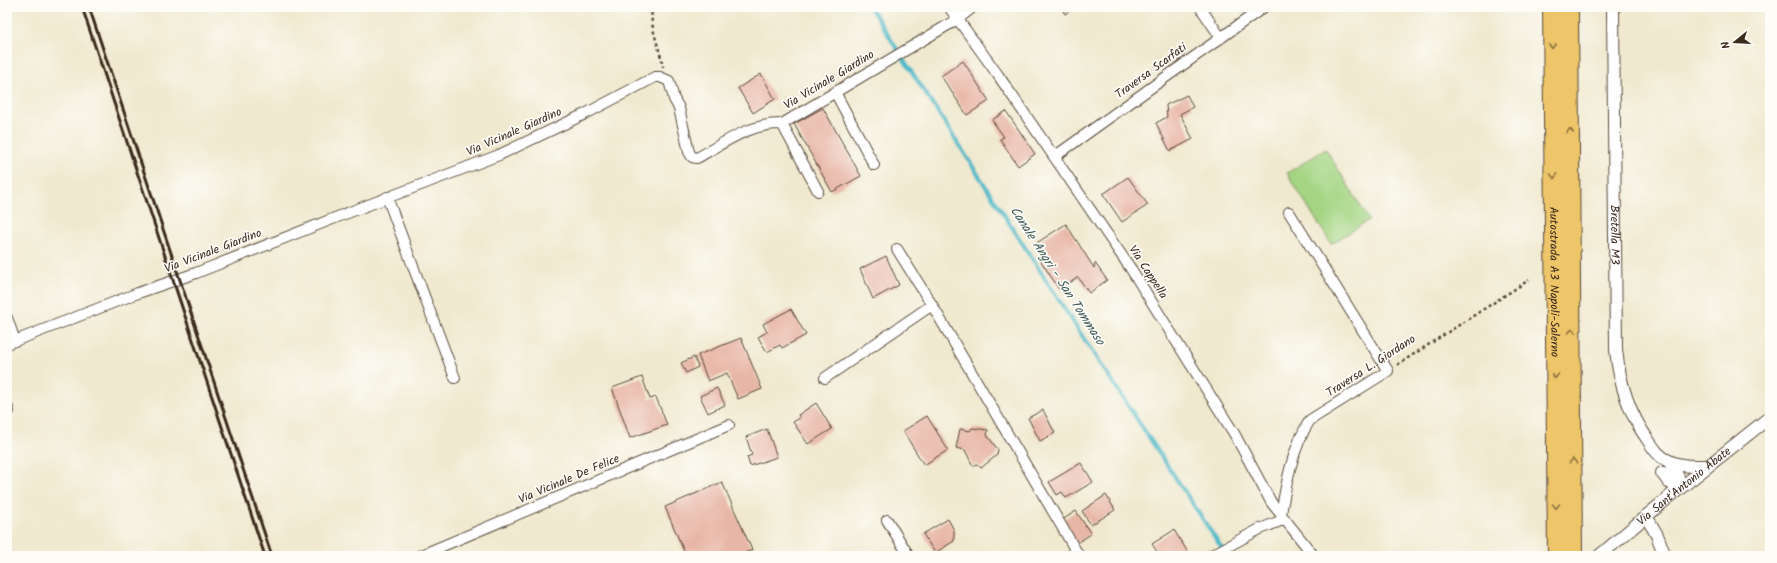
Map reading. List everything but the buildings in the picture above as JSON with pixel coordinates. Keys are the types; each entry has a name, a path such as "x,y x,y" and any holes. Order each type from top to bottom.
{"highway":[{"name":"Autostrada A3 Napoli-Salerno","path":"1552,7 1557,556"},
{"name":"Autostrada A3 Napoli-Salerno","path":"1569,7 1573,556"}],"street":[{"name":"Via Cappella","path":"949,7 1135,276 1235,435 1271,502 1314,556"},
{"name":"Via Vicinale Giardino","path":"11,343 138,293 196,274 387,197 499,155 587,113 655,77 660,77 669,81 674,99 679,108 689,152 692,156 697,158 752,127 773,123 782,124 902,51 958,19 973,7"},
{"path":"1200,7 1220,38"},
{"name":"Traversa Scarfati","path":"1054,157 1264,7"},
{"name":"Bretella M3","path":"1613,7 1616,349 1621,383 1626,400 1634,418 1656,453 1662,473 1660,504"},
{"path":"835,92 874,165"},
{"path":"782,124 818,191"},
{"path":"387,197 455,378"},
{"path":"1289,212 1388,371"},
{"path":"897,249 932,305 1079,556"},
{"path":"825,378 932,305"},
{"path":"7,318 11,343"},
{"name":"Traversa L. Giordano","path":"1283,517 1287,482 1306,426 1310,420 1388,371"},
{"name":"Via Sant'Antonio Abate","path":"1599,556 1660,504 1770,417"},
{"name":"Via Vicinale De Felice","path":"419,556 729,425"},
{"name":"Bretella M3","path":"1656,453 1669,461 1690,466 1708,466"},
{"path":"1669,461 1678,477 1680,488"},
{"path":"1662,473 1673,485 1680,488"},
{"path":"1646,516 1657,535 1665,556"},
{"path":"1214,553 1283,517"},
{"path":"887,520 909,556"}],"path":[{"path":"653,7 651,10 653,28 662,60 663,71 660,77"},
{"path":"1535,7 1535,13"},
{"name":"Traversa L. Giordano","path":"1388,371 1529,280"}],"green space":[{"path":"1326,149 1369,220 1331,244 1287,173"}],"waterway":[{"name":"Canale Angri - San Tommaso","path":"870,7 1077,328 1227,556"}],"railway":[{"path":"82,7 265,556"},
{"path":"89,7 272,556"}]}
